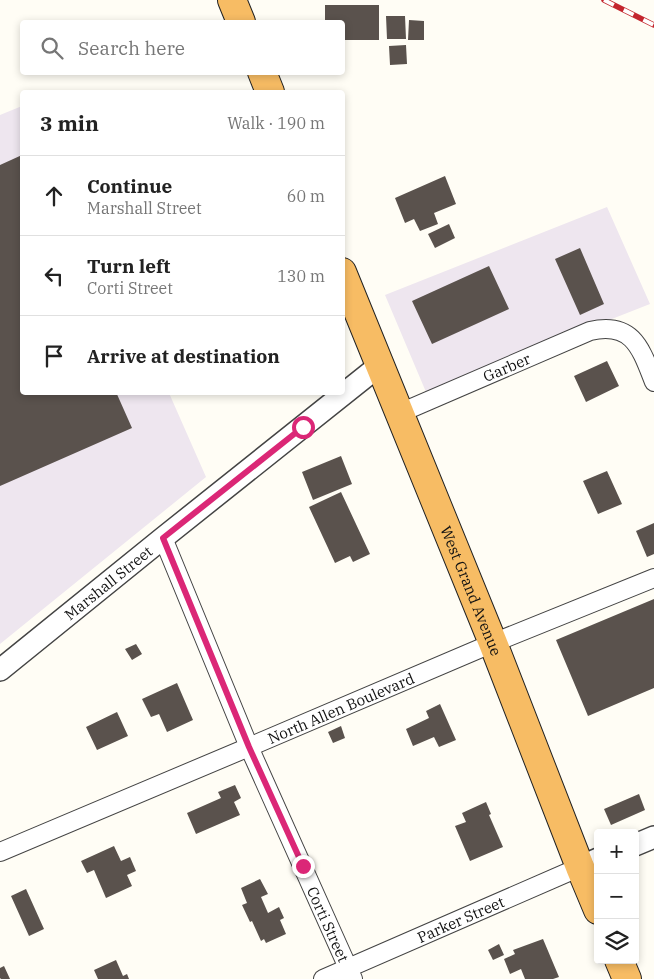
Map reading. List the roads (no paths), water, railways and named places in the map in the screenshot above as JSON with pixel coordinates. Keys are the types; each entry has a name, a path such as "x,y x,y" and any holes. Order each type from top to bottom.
{"highway":[{"path":"232,0 240,20"},
{"path":"263,75 269,90"},
{"name":"West Grand Avenue","path":"345,279 493,643 589,863 594,889"},
{"path":"621,964 627,979"}],"street":[{"name":"Garber","path":"400,413 590,331 602,328 615,329 637,343 654,382"},
{"name":"Marshall Street","path":"345,393 380,365"},
{"name":"Marshall Street","path":"0,670 342,395"},
{"name":"Corti Street","path":"163,538 249,747 351,974"},
{"name":"North Allen Boulevard","path":"0,852 493,643 654,578"},
{"path":"639,844 654,838"},
{"name":"Parker Street","path":"323,979 351,974 589,863"}],"railway":[{"path":"604,0 654,25"}]}
